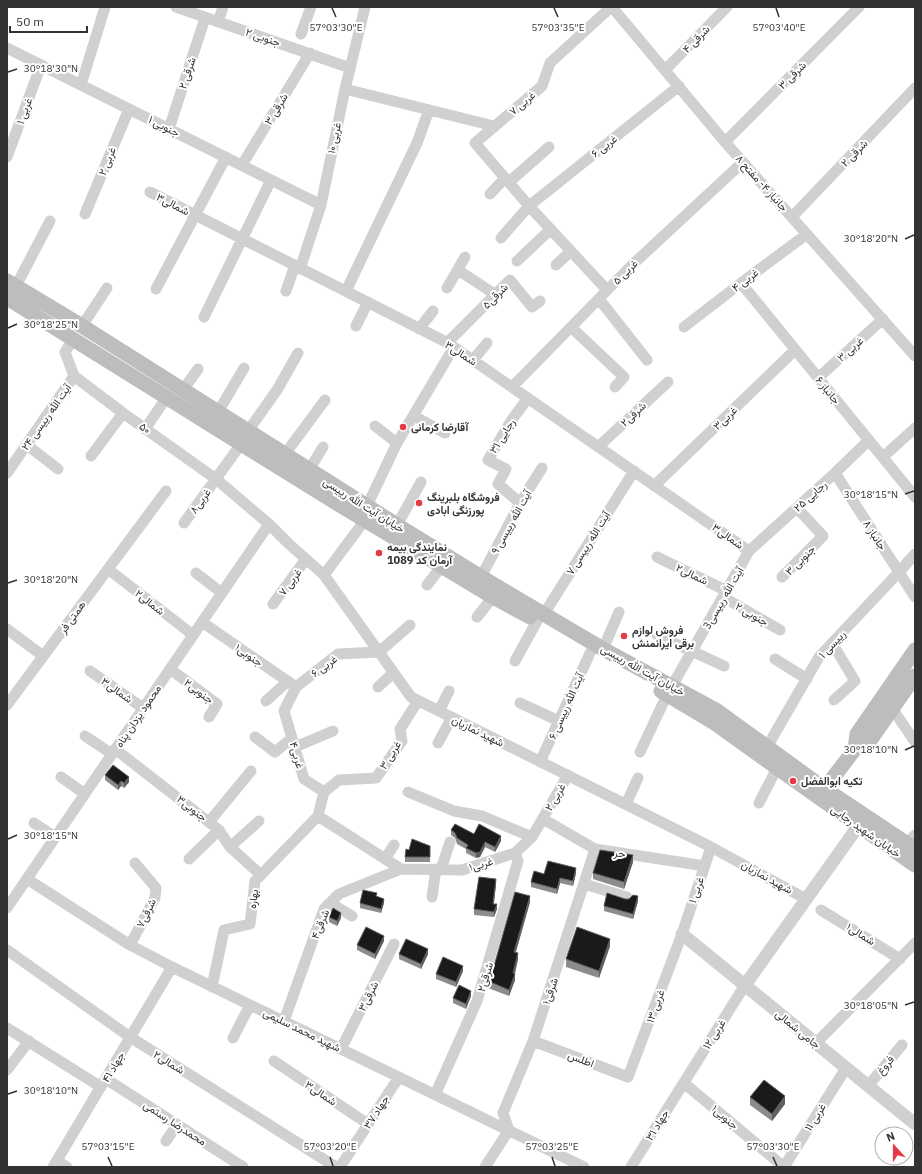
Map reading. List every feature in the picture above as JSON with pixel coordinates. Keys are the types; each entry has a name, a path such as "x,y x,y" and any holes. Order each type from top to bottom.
{"main road":[{"name":"خیابان آیت الله رییسی","path":"10,288 78,332 167,397 244,438 366,513 442,566 493,597 540,618 669,691 777,768 821,793"},
{"name":"خیابان آیت الله رییسی","path":"78,332 183,390 218,412 244,438 285,454 305,476"},
{"name":"خیابان آیت الله رییسی","path":"366,513 396,525 481,577 540,618"},
{"path":"855,749 857,734 915,650"},
{"path":"821,793 855,749 869,742 915,676"},
{"name":"خیابان آیت الله رییسی","path":"669,691 716,710 767,747 821,793"},
{"name":"خیابان شهید رجایی","path":"821,793 859,825 915,865"},
{"name":"خیابان شهید رجایی","path":"821,793 912,843"}],"street":[{"path":"81,85 105,7"},
{"name":"جنوبی ۲","path":"176,7 350,68"},
{"path":"218,22 223,7"},
{"path":"301,34 311,7"},
{"name":"غربی ۱۰","path":"286,291 321,205 345,89 365,7"},
{"name":"جانباز ۴- مفتح ۸","path":"612,7 725,142 915,356"},
{"name":"غربی ۷","path":"507,180 475,143 542,86 550,64 612,7"},
{"name":"شرقی ۴","path":"665,70 727,7"},
{"name":"شرقی ۳","path":"725,142 859,7"},
{"name":"شرقی ۲","path":"169,129 205,18"},
{"name":"جنوبی ۱","path":"7,48 321,205"},
{"name":"شرقی ۳","path":"242,165 310,53"},
{"name":"غربی ۱","path":"7,157 41,64"},
{"name":"غربی ۶","path":"501,238 529,206 679,86"},
{"name":"شرقی ۲","path":"792,218 915,88"},
{"path":"345,89 494,126"},
{"name":"غربی ۲","path":"85,214 129,109"},
{"path":"346,291 417,143 429,110"},
{"path":"490,194 549,147"},
{"path":"156,289 226,157"},
{"name":"غربی ۵","path":"512,387 631,266 743,162"},
{"path":"204,316 271,180"},
{"path":"507,180 529,206 608,290"},
{"name":"شمالی۳","path":"150,192 450,345 750,551"},
{"path":"10,288 50,222"},
{"path":"517,261 551,229"},
{"name":"غربی ۴","path":"684,327 807,234"},
{"path":"556,266 571,251"},
{"path":"447,288 466,257"},
{"path":"458,270 496,295"},
{"name":"شرقی۵","path":"324,575 366,513 397,443 414,416 450,345 510,280 532,307 540,302"},
{"name":"جانباز ۶","path":"741,283 915,497"},
{"path":"78,332 107,288"},
{"path":"599,299 647,360"},
{"path":"356,326 368,302"},
{"path":"420,329 433,311"},
{"name":"غربی ۳","path":"818,378 882,319"},
{"path":"571,327 624,377 615,387"},
{"name":"آیت الله رییسی ۲۴","path":"7,473 74,376 65,352 78,332"},
{"path":"473,360 487,343"},
{"name":"غربی۳","path":"654,486 796,350"},
{"name":"غربی۸","path":"184,522 216,479 277,390 298,353"},
{"path":"218,412 244,368"},
{"path":"183,390 198,369"},
{"name":"۵۰","path":"74,376 145,429 216,479"},
{"name":"شرقی۲","path":"598,447 668,382"},
{"path":"145,429 167,397"},
{"name":"رجایی ۳۱","path":"520,503 498,484 506,469 488,460 511,421 528,398"},
{"path":"285,454 326,400"},
{"path":"91,456 123,413"},
{"path":"414,416 445,433"},
{"path":"375,426 397,443"},
{"path":"882,457 915,428"},
{"name":"رجایی ۲۵","path":"750,551 836,473 868,440"},
{"path":"26,445 58,469"},
{"path":"305,476 323,447"},
{"name":"آیت الله رییسی ۹","path":"481,577 520,503 542,468"},
{"name":"آیت الله رییسی ۷","path":"515,661 540,618 634,471"},
{"name":"جانباز ۸","path":"836,473 915,597"},
{"name":"شهید نمازیان","path":"216,479 269,524 306,560 324,575 411,697 711,847 806,899"},
{"path":"396,525 421,482"},
{"name":"همتی فر","path":"7,705 166,491"},
{"name":"جنوبی ۳","path":"782,577 823,536 797,508"},
{"name":"محمود یزدان پناه","path":"7,908 269,524"},
{"name":"آیت الله رییسی3","path":"640,752 669,691 750,551"},
{"name":"رییسی ۱","path":"767,747 819,657 915,554"},
{"name":"شمالی۲","path":"657,557 725,594"},
{"name":"غربی ۷","path":"273,604 306,560"},
{"path":"427,585 442,566"},
{"name":"شمالی۲","path":"108,569 193,635"},
{"path":"196,573 222,593"},
{"name":"جنوبی ۲","path":"725,594 780,630"},
{"path":"477,617 493,597"},
{"name":"آیت الله رییسی ۶","path":"540,762 559,721 618,612"},
{"name":"جنوبی۱","path":"202,622 292,684"},
{"path":"379,652 410,625"},
{"path":"7,629 43,656"},
{"path":"657,635 724,666"},
{"path":"832,643 856,681 834,700"},
{"name":"غربی ۶","path":"292,684 338,654 379,652"},
{"path":"775,659 807,679"},
{"name":"جنوبی۲","path":"170,669 217,704 209,717"},
{"name":"شمالی۳","path":"90,671 143,708"},
{"path":"378,687 393,673"},
{"path":"266,701 292,684"},
{"name":"غربی۴","path":"292,684 284,711 304,779 324,792"},
{"path":"439,711 448,691"},
{"name":"غربی ۳","path":"324,792 339,780 376,778 402,741 400,729 418,701"},
{"path":"520,703 559,721"},
{"path":"892,708 915,742"},
{"path":"438,743 452,718"},
{"path":"255,737 275,752 294,742 333,731"},
{"name":"جنوبی۳","path":"85,736 114,752 209,822 219,830 230,847 261,875"},
{"path":"759,803 777,768"},
{"path":"209,822 251,771"},
{"name":"غربی ۲","path":"543,819 568,775"},
{"path":"61,777 85,794"},
{"path":"626,804 638,778"},
{"path":"324,792 318,816 401,869"},
{"path":"408,792 454,811 482,816 532,837"},
{"name":"بهاره","path":"212,987 224,930 250,924 255,882 318,816"},
{"name":"غربی۱","path":"401,869 462,870 516,853 532,837 543,819"},
{"name":"حر","path":"543,819 595,849 705,866"},
{"path":"230,847 259,821"},
{"path":"34,823 55,837"},
{"name":"شهید نمازیان","path":"745,985 859,825"},
{"path":"189,859 219,830"},
{"path":"432,897 438,869 450,842"},
{"path":"385,859 394,845"},
{"name":"غربی ۱","path":"682,934 711,847"},
{"name":"شرقی۱","path":"509,1130 502,1113 534,1041 595,849"},
{"name":"شرقی۲","path":"435,1095 477,1001 518,861 516,853"},
{"name":"شرقی۷","path":"130,945 155,898 156,888 135,863"},
{"name":"شرقی۴","path":"284,1022 324,909 339,894 401,869"},
{"name":"شهید محمد سلیمی","path":"27,879 130,945 172,967 584,1167"},
{"path":"584,884 627,897"},
{"path":"330,902 352,916"},
{"name":"شمالی۱","path":"822,910 900,959"},
{"name":"جامی شمالی","path":"682,934 914,1122"},
{"name":"غربی ۱۳","path":"628,1078 682,934"},
{"name":"شرقی۳","path":"341,1049 394,944"},
{"path":"816,1043 915,944"},
{"name":"شمالی۲","path":"7,950 130,1037 336,1167"},
{"name":"جهاد ۴۱","path":"55,1164 172,967"},
{"name":"غربی ۱۲","path":"684,1083 745,985"},
{"path":"234,1038 250,1005"},
{"name":"محمدرضا رستمی","path":"7,1028 177,1125 240,1166"},
{"path":"7,1070 29,1041"},
{"name":"اطلس","path":"534,1041 628,1078"},
{"name":"فروغ","path":"868,1086 902,1045"},
{"name":"شمالی۳","path":"274,1061 368,1124"},
{"name":"غربی ۱۱","path":"784,1167 846,1068"},
{"name":"جهاد ۳۷","path":"340,1167 399,1077"},
{"name":"جنوبی۱","path":"684,1083 784,1167"},
{"name":"جهاد ۳۱","path":"631,1167 684,1083"},
{"path":"166,1141 177,1125"},
{"path":"485,1167 509,1130"},
{"path":"55,1164 67,1167"}],"building":[{"path":"113,765 129,777 124,783 121,781 118,785 105,775"},
{"path":"455,824 474,834 479,824 501,836 495,847 485,842 480,852 476,853 466,848 468,845 457,838 455,833 451,830"},
{"path":"412,839 430,846 430,857 405,857 406,849 409,850"},
{"path":"600,850 633,855 624,882 593,873"},
{"path":"548,861 576,868 573,881 560,878 557,889 531,882 534,871 544,874"},
{"path":"479,877 496,879 493,904 497,904 494,912 474,909"},
{"path":"363,890 377,893 376,896 384,899 381,909 360,903"},
{"path":"515,892 530,896 514,952 518,953 513,973 515,974 509,990 488,981 494,966"},
{"path":"607,893 625,899 629,899 633,895 638,896 633,914 604,906"},
{"path":"333,908 341,913 337,921 329,917"},
{"path":"366,927 384,936 375,954 357,945"},
{"path":"577,927 610,939 599,971 566,959"},
{"path":"406,939 428,949 421,964 399,954"},
{"path":"443,957 463,966 456,982 436,974"},
{"path":"459,985 471,991 466,1004 453,998"},
{"path":"764,1080 785,1096 772,1114 750,1097"}],"place":[{"name":"آقارضا کرمانی","path":"403,427"},
{"name":"فروشگاه بلبرینگ پورزنگی ابادی","path":"419,503"},
{"name":"نمایندگی بیمه آرمان کد 1089","path":"379,553"},
{"name":"فروش لوازم برقی ایرانمنش","path":"624,636"},
{"name":"تکیه ابوالفضل","path":"793,781"}]}
